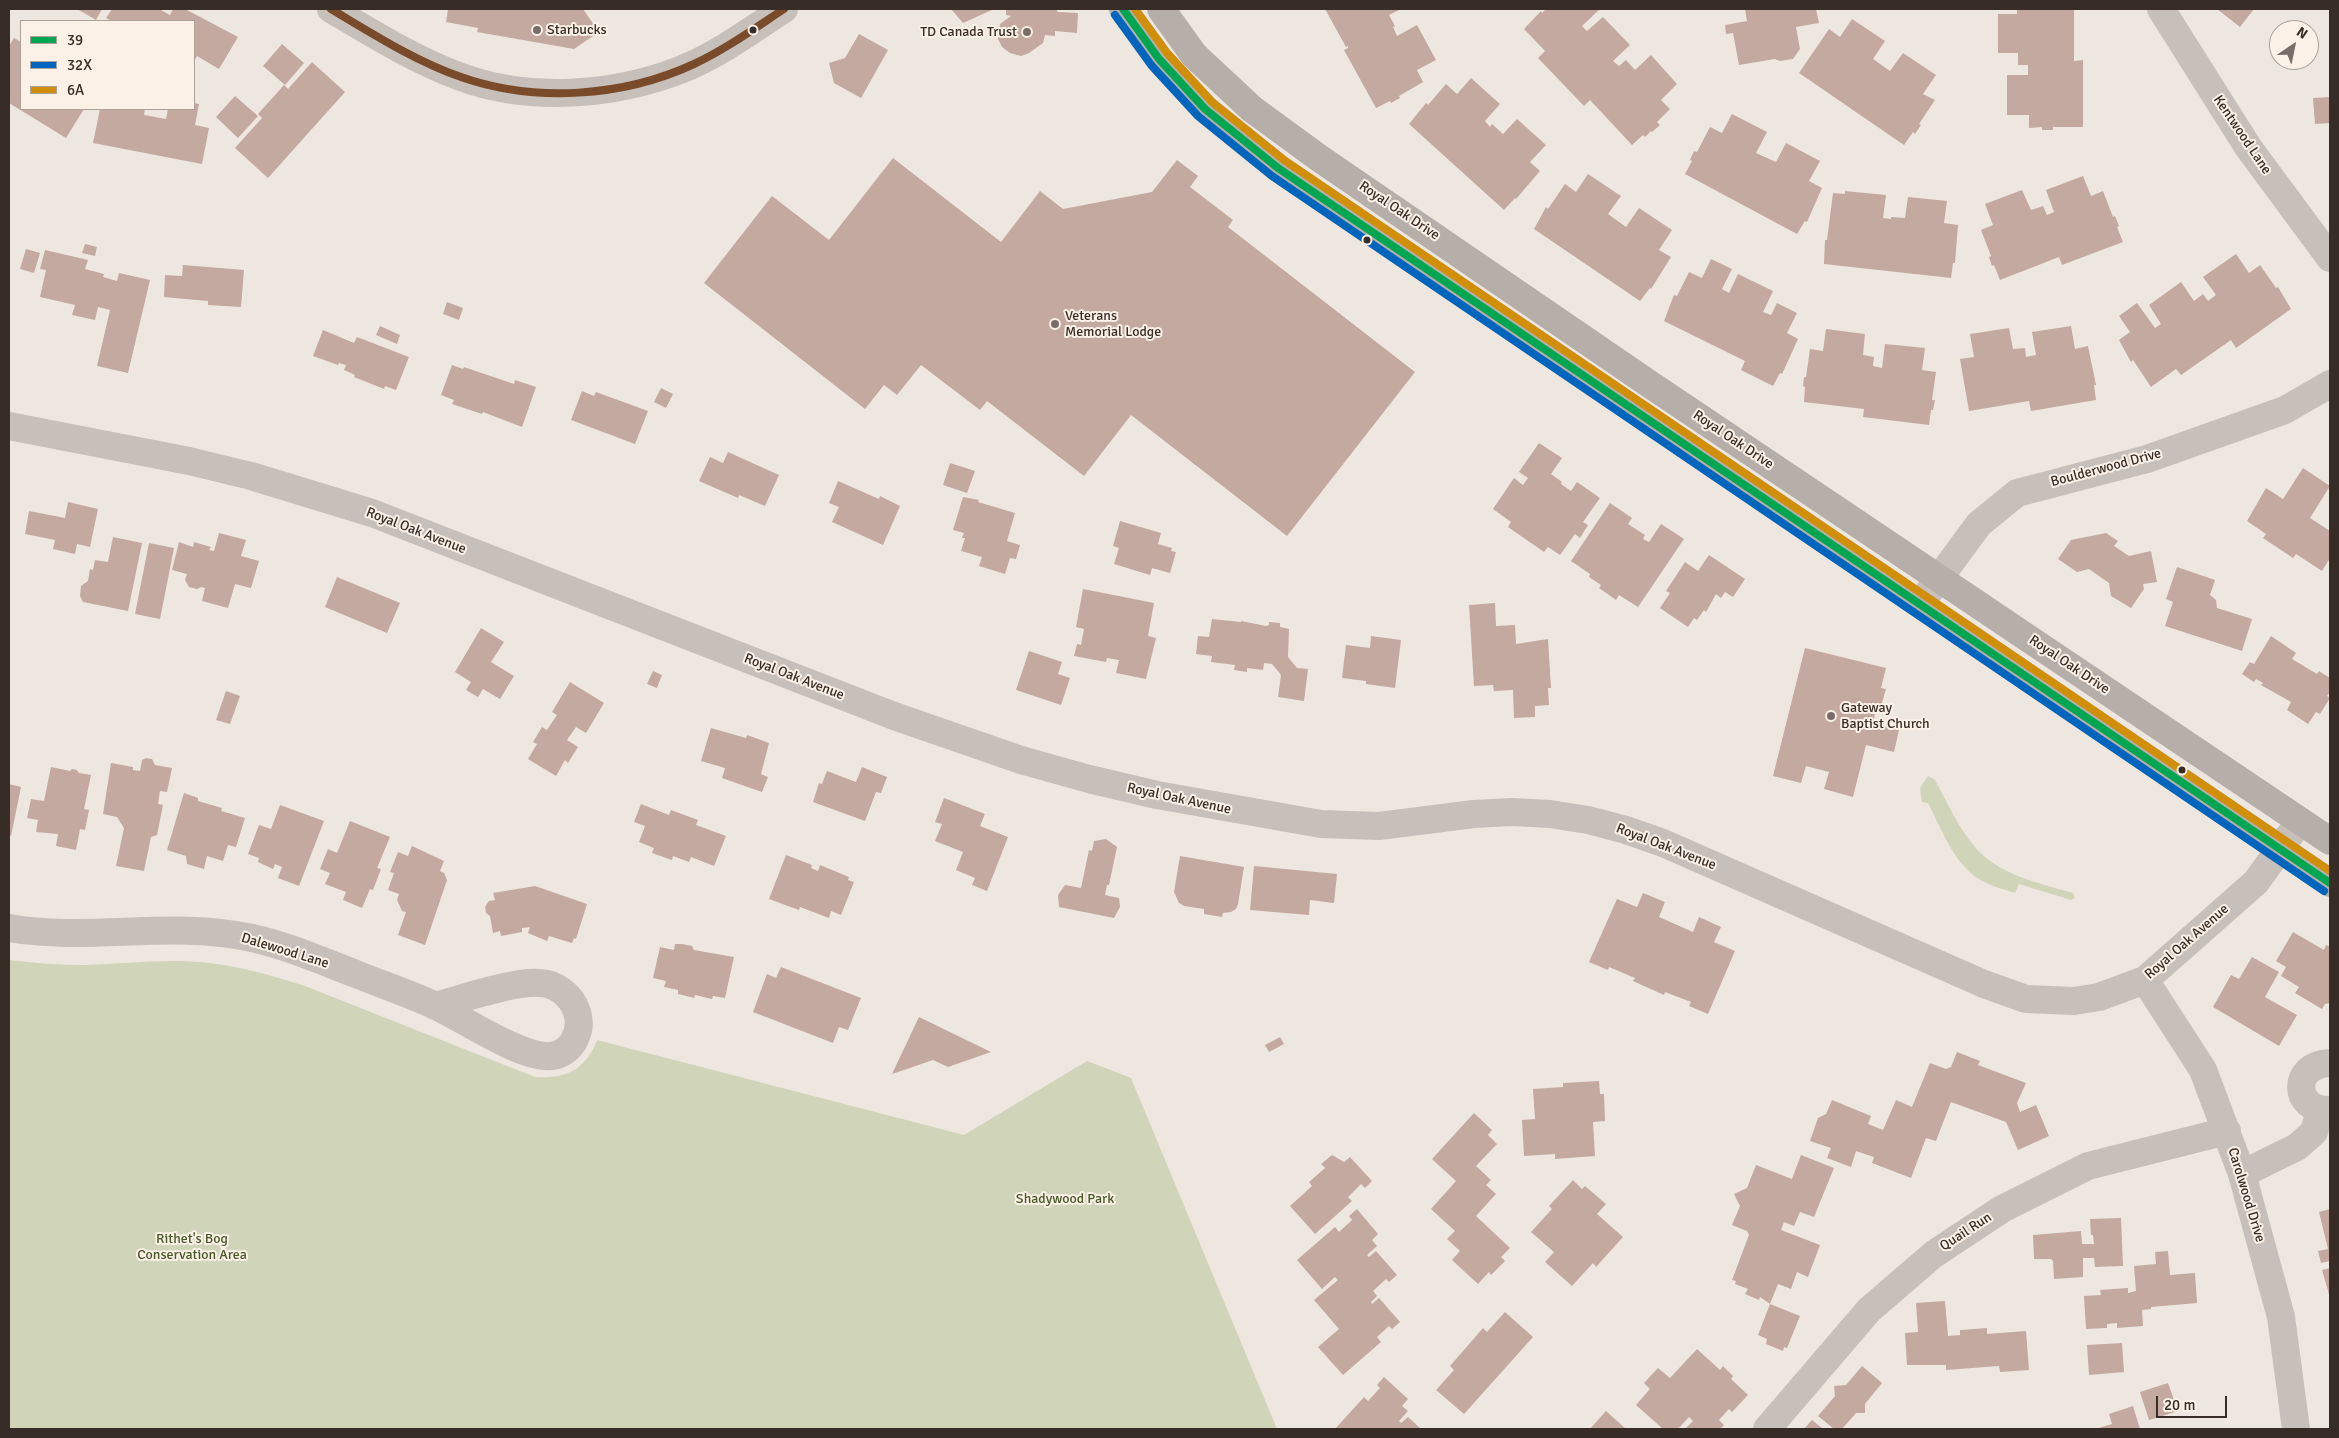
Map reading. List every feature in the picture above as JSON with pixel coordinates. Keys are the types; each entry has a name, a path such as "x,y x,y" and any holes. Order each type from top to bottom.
{"main road":[{"path":"1123,9 1159,59 1205,109 1278,168 2330,883"},
{"name":"Royal Oak Drive","path":"1161,9 1194,55 1252,109 1319,158 1656,388 2330,841"}],"street":[{"path":"331,9 423,61 463,78 505,88 564,94 609,90 647,82 682,70 732,42 784,9"},
{"name":"Kentwood Lane","path":"2161,9 2248,148 2330,258"},
{"name":"Boulderwood Drive","path":"1920,604 1979,524 2017,493 2147,459 2285,410 2330,384"},
{"name":"Royal Oak Avenue","path":"9,426 251,476 372,513 894,716 1020,760 1088,779 1157,795 1321,824 1379,826 1474,814 1512,812 1550,814 1588,820 1626,830 1662,843 1984,984 2012,995 2050,1002 2099,997 2145,980 2256,882 2300,821"},
{"name":"Dalewood Lane","path":"9,928 63,934 121,931 196,931 252,938 306,955 435,1006"},
{"name":"Carolwood Drive","path":"2145,980 2203,1070 2242,1174 2281,1317 2296,1429"},
{"path":"2242,1174 2297,1147 2314,1132 2325,1110 2309,1105 2302,1094 2302,1082 2308,1070 2318,1064 2330,1063"},
{"name":"Quail Run","path":"1767,1429 1869,1310 1934,1254 1994,1214 2088,1166 2227,1131"}],"green space":[{"path":"1928,776 1935,780 1963,831 1984,856 2020,877 2073,893 2075,898 2071,900 2019,884 2015,893 1988,884 1970,872 1955,855 1928,803 1922,802 1920,788"},
{"name":"Rithet's Bog Conservation Area","path":"9,960 76,965 171,961 227,965 305,986 535,1077 556,1076 573,1070 587,1059 597,1040 964,1135 1087,1061 1131,1078 1277,1429 9,1429"}],"building":[{"path":"77,9 102,9 96,20"},
{"path":"112,9 159,9 170,15 173,9 185,9 238,37 219,69 197,56 195,59 195,20 110,20 106,18"},
{"name":"Starbucks","path":"448,9 583,9 599,32 574,49 477,32 478,28 446,22"},
{"name":"TD Canada Trust","path":"951,9 994,9 963,23"},
{"name":"TD Canada Trust","path":"1006,9 1056,9 1058,12 1078,13 1077,33 1055,31 1055,36 1045,35 1043,43 1029,53 1021,56 1010,53 1002,47 998,39 1000,24 1011,16 1006,15"},
{"path":"1325,9 1401,9 1389,15 1395,26 1393,27 1397,36 1417,25 1436,60 1417,70 1423,82 1391,103 1390,101 1376,108 1344,50 1348,46 1346,47"},
{"path":"1546,9 1600,9 1582,26 1587,31 1603,17 1630,45 1613,61 1619,66 1626,60 1635,70 1651,55 1677,84 1661,100 1670,109 1657,122 1660,125 1645,137 1643,135 1632,145 1590,100 1584,106 1538,58 1545,51 1524,29 1541,11 1542,13"},
{"path":"1745,9 1816,9 1819,23 1796,27 1800,49 1793,59 1780,61 1775,59 1739,65 1733,33 1726,34 1725,25 1747,21"},
{"path":"2017,9 2074,9 2074,61 2083,60 2083,127 2053,127 2053,130 2042,130 2042,127 2029,128 2029,115 2007,115 2007,75 2028,75 2028,65 2018,65 2018,53 1998,53 1998,14 2017,14"},
{"path":"2217,9 2254,9 2240,27"},
{"path":"1852,19 1885,41 1873,59 1890,71 1903,53 1936,75 1923,94 1935,100 1919,124 1921,125 1915,134 1913,132 1904,145 1799,73 1829,29 1840,37"},
{"path":"859,34 888,50 861,98 834,83 829,63 845,58"},
{"path":"14,38 20,41 20,110 9,103 9,46"},
{"path":"282,44 304,63 285,85 263,66"},
{"path":"312,62 345,92 268,178 235,148 262,118 258,114 284,85 288,89"},
{"path":"1471,78 1500,104 1485,121 1490,127 1492,124 1503,134 1517,119 1546,145 1530,162 1540,171 1504,210 1409,124 1426,103 1428,105 1446,84 1457,94"},
{"path":"235,96 258,116 238,138 216,117"},
{"path":"2330,97 2330,123 2315,124 2313,98"},
{"path":"195,103 199,104 195,125 209,128 202,164 93,143 100,110 145,110 144,115 166,119 168,110 195,110"},
{"path":"20,110 83,110 66,138"},
{"path":"1732,114 1767,132 1756,153 1776,162 1786,143 1820,161 1809,181 1822,188 1807,222 1805,221 1797,234 1685,174 1692,161 1690,160 1694,151 1697,152 1710,127 1722,133"},
{"name":"Veterans Memorial Lodge","path":"893,158 1001,242 1040,191 1063,209 1152,192 1177,160 1198,176 1190,187 1233,220 1228,227 1415,372 1287,536 1131,415 1084,476 987,401 980,410 921,365 897,395 884,385 865,409 704,283 772,196 829,240"},
{"path":"1588,174 1621,196 1608,214 1626,227 1639,208 1672,230 1659,250 1671,257 1651,289 1640,301 1534,229 1546,207 1548,209 1565,184 1576,192"},
{"path":"2083,176 2091,196 2103,191 2113,217 2115,216 2119,226 2117,227 2123,242 2062,265 2059,257 2000,280 1994,265 1992,266 1989,257 1991,256 1981,230 1993,225 1985,204 2022,190 2031,210 2043,206 2047,215 2054,212 2046,190"},
{"path":"1845,191 1886,195 1883,218 1891,219 1891,217 1905,218 1908,197 1947,201 1944,223 1958,225 1955,263 1953,263 1951,278 1824,264 1825,240 1827,240 1833,193 1845,194"},
{"path":"85,244 97,247 95,256 82,253"},
{"path":"26,249 40,253 34,273 20,269"},
{"path":"45,250 88,260 85,269 104,274 103,277 117,281 119,273 150,280 128,373 97,366 110,310 98,307 95,320 72,315 75,305 40,297 46,270 40,269"},
{"path":"2236,254 2249,273 2260,265 2276,288 2278,287 2291,309 2236,348 2231,340 2181,375 2176,369 2151,387 2133,360 2131,362 2119,340 2130,332 2119,316 2137,303 2155,328 2161,324 2149,305 2181,282 2194,301 2203,294 2208,301 2216,295 2203,277"},
{"path":"1711,259 1732,269 1722,289 1729,293 1738,274 1773,291 1763,312 1771,315 1777,303 1797,313 1787,333 1798,339 1782,374 1780,373 1773,386 1741,370 1745,361 1664,321 1674,295 1677,296 1689,272 1702,278"},
{"path":"183,265 244,270 241,307 208,305 208,301 164,297 165,275 182,276"},
{"path":"447,302 463,308 459,320 443,314"},
{"path":"380,326 400,335 397,344 376,335"},
{"path":"2071,326 2075,349 2088,346 2096,385 2094,385 2096,400 2031,411 2029,401 1969,411 1960,359 1974,357 1970,334 2009,328 2013,349 2025,348 2026,357 2036,355 2032,332"},
{"path":"1826,329 1865,334 1863,355 1874,357 1873,366 1882,368 1885,344 1925,348 1922,370 1936,372 1932,400 1935,400 1933,410 1931,410 1929,425 1863,417 1864,409 1804,402 1804,377 1806,377 1810,349 1823,351"},
{"path":"323,330 354,343 357,337 409,357 396,390 385,386 384,389 354,377 355,375 344,370 346,365 339,363 338,365 313,356"},
{"path":"452,365 463,369 464,367 514,384 515,380 536,387 522,427 483,412 482,414 452,404 454,400 441,395"},
{"path":"661,388 673,394 666,408 654,402"},
{"path":"582,391 594,396 596,392 648,411 635,444 571,420"},
{"path":"1539,443 1562,458 1551,474 1562,482 1561,484 1571,491 1577,482 1600,498 1583,522 1588,525 1580,538 1575,534 1560,555 1548,547 1544,552 1508,527 1511,522 1493,509 1514,478 1523,485 1528,478 1519,472"},
{"path":"728,452 779,475 765,506 739,495 738,498 699,481 710,457 723,463"},
{"path":"950,463 975,471 967,493 943,485"},
{"path":"2303,468 2330,486 2310,518 2330,531 2330,558 2322,571 2296,554 2293,558 2263,538 2266,534 2247,521 2266,488 2283,499"},
{"path":"838,481 879,499 880,496 900,506 883,545 832,522 839,507 829,503"},
{"path":"963,497 979,500 978,502 1015,513 1007,541 1020,545 1016,559 1010,558 1005,574 979,566 982,557 961,551 965,538 962,538 964,533 953,530"},
{"path":"68,502 98,509 90,547 77,544 75,554 53,549 55,540 25,534 29,511 65,518"},
{"path":"1610,503 1632,518 1628,524 1645,535 1643,539 1649,542 1661,524 1684,539 1638,607 1619,595 1616,600 1599,588 1601,585 1589,577 1590,574 1571,561"},
{"path":"1120,521 1161,533 1158,544 1172,548 1171,551 1176,552 1170,573 1152,568 1150,575 1114,564 1119,548 1113,546"},
{"path":"219,533 246,540 241,556 259,561 251,588 235,584 228,608 202,601 205,588 189,587 185,580 187,574 172,570 179,542 193,547 194,542 211,547 209,550 214,551"},
{"path":"2106,533 2118,541 2114,546 2129,556 2151,551 2157,582 2143,584 2144,589 2131,608 2111,596 2109,583 2089,569 2077,572 2058,559 2071,540"},
{"path":"113,537 142,543 128,611 83,602 80,596 81,586 88,581 90,569 93,570 95,560 108,562"},
{"path":"149,543 174,548 160,619 135,614"},
{"path":"1709,555 1745,579 1733,597 1725,592 1721,598 1716,594 1706,612 1704,610 1697,620 1694,618 1688,627 1660,608 1670,593 1666,591 1685,562 1698,571"},
{"path":"2177,567 2215,580 2210,595 2216,600 2217,608 2252,619 2242,651 2165,626 2173,602 2166,599"},
{"path":"337,577 400,603 387,633 325,607"},
{"path":"1083,589 1154,603 1148,636 1156,638 1146,679 1116,673 1119,660 1107,658 1106,662 1074,656 1077,644 1081,645 1084,629 1076,627"},
{"path":"1495,603 1496,626 1515,625 1516,644 1548,639 1551,688 1548,688 1549,705 1535,706 1535,717 1514,718 1513,690 1494,691 1493,685 1474,686 1469,605"},
{"path":"1212,619 1241,621 1266,626 1269,625 1269,622 1280,623 1280,627 1289,629 1288,657 1297,668 1308,669 1304,701 1278,697 1281,675 1272,664 1264,663 1263,670 1247,668 1247,672 1234,670 1235,665 1211,662 1212,656 1196,654 1198,636 1209,637"},
{"path":"481,628 504,642 491,662 514,676 500,699 483,689 478,697 466,690 471,682 455,672"},
{"path":"1371,636 1401,640 1395,688 1366,684 1366,681 1342,678 1346,645 1370,648"},
{"path":"2271,636 2296,653 2292,659 2317,674 2319,671 2330,678 2330,692 2327,696 2330,698 2320,714 2316,712 2308,724 2287,710 2291,702 2261,685 2263,683 2256,679 2254,682 2242,674 2250,662 2254,664"},
{"name":"Gateway Baptist Church","path":"1805,648 1886,668 1881,688 1886,689 1880,710 1876,709 1873,723 1899,730 1894,752 1866,745 1853,797 1824,789 1829,772 1806,766 1801,783 1773,776"},
{"path":"1029,651 1062,662 1058,674 1070,678 1061,705 1016,690"},
{"path":"653,671 662,675 657,688 647,684"},
{"path":"570,682 604,703 586,733 576,727 567,740 578,747 568,763 565,760 556,776 528,759 537,744 533,742 542,727 547,730 557,715 552,712"},
{"path":"226,691 240,696 230,724 216,720"},
{"path":"711,728 746,738 747,735 769,743 761,774 768,777 762,792 722,778 725,768 701,761"},
{"path":"146,758 152,759 155,765 172,768 167,792 160,791 158,804 163,805 157,835 151,837 144,871 116,866 124,828 117,817 103,814 111,763 133,767 133,770 140,771 142,760"},
{"path":"51,767 70,771 72,769 77,770 79,773 91,775 84,809 89,810 85,830 80,829 76,850 56,846 58,834 36,832 38,820 27,818 31,799 44,801"},
{"path":"862,767 887,777 881,793 876,792 865,821 813,802 819,783 822,784 827,771 856,782"},
{"path":"9,784 21,787 11,836 9,835"},
{"path":"184,793 198,798 198,801 222,808 221,811 245,818 236,847 228,845 223,861 207,856 204,869 187,864 186,856 167,850"},
{"path":"944,798 985,814 980,826 1008,837 987,891 972,885 975,878 956,870 963,852 935,841 942,824 935,822"},
{"path":"641,804 669,815 671,810 698,820 696,825 726,836 714,866 691,857 689,862 673,856 672,860 652,853 654,848 639,842 645,826 634,822"},
{"path":"280,805 324,821 299,886 278,878 282,867 275,864 273,869 258,862 259,858 248,854 259,825 271,829"},
{"path":"350,821 390,837 377,868 381,869 373,890 370,889 362,908 343,900 346,892 325,884 330,873 320,869 328,849 337,853"},
{"path":"1106,839 1117,847 1105,895 1119,898 1120,907 1114,918 1059,907 1058,895 1065,885 1081,888 1089,850 1092,851 1094,841"},
{"path":"412,846 444,861 440,871 444,873 447,880 425,945 398,935 406,912 402,911 397,900 399,894 388,890 394,873 390,872 398,852 408,856"},
{"path":"786,855 812,865 811,868 818,871 820,865 849,877 848,880 854,882 841,915 831,911 829,918 800,907 799,910 769,899"},
{"path":"1180,856 1244,867 1236,909 1223,913 1222,917 1204,914 1204,909 1184,906 1179,903 1174,892"},
{"path":"1254,866 1337,874 1334,903 1310,900 1309,915 1250,910"},
{"path":"535,886 587,904 576,939 574,938 572,943 549,936 547,941 528,933 530,927 522,928 522,932 501,936 500,931 493,933 490,916 486,913 485,907 489,901 495,900 493,893"},
{"path":"1643,893 1665,902 1659,917 1693,932 1699,917 1721,927 1714,942 1735,951 1708,1014 1689,1006 1691,1002 1665,992 1664,995 1633,981 1635,978 1609,967 1608,970 1589,962 1617,899 1637,907"},
{"path":"2293,932 2324,950 2326,945 2330,947 2330,1003 2325,1004 2322,1009 2295,993 2299,987 2281,976 2286,967 2276,961"},
{"path":"675,944 692,946 694,950 734,957 725,998 713,996 712,999 695,995 694,998 678,994 678,990 664,987 666,981 653,978 660,947 674,950"},
{"path":"2252,957 2279,972 2265,997 2297,1015 2279,1046 2213,1007 2231,975 2239,979"},
{"path":"781,967 861,998 848,1030 839,1027 833,1043 753,1012 767,974 776,978"},
{"path":"919,1017 991,1052 948,1067 933,1060 892,1074"},
{"path":"1280,1037 1284,1044 1269,1052 1265,1045"},
{"path":"1957,1052 1980,1061 1978,1065 2026,1083 2017,1103 2020,1112 2036,1105 2049,1136 2018,1150 2006,1122 1951,1102 1936,1141 1926,1138 1911,1178 1872,1163 1874,1157 1856,1151 1851,1167 1827,1158 1831,1148 1810,1141 1818,1118 1826,1114 1832,1100 1871,1116 1868,1124 1883,1130 1896,1100 1912,1107 1930,1063 1946,1069 1951,1067"},
{"path":"1599,1081 1600,1094 1604,1094 1605,1121 1593,1122 1595,1156 1555,1159 1555,1154 1524,1156 1522,1120 1535,1119 1533,1089 1563,1087 1563,1083"},
{"path":"1474,1113 1492,1130 1488,1135 1497,1144 1476,1166 1491,1180 1486,1185 1496,1194 1476,1216 1510,1248 1501,1257 1505,1261 1491,1275 1489,1272 1478,1284 1452,1260 1460,1251 1447,1239 1455,1231 1431,1209 1456,1181 1432,1159"},
{"path":"1332,1155 1344,1162 1350,1157 1372,1181 1365,1188 1361,1184 1348,1197 1352,1201 1315,1234 1290,1206 1312,1186 1309,1182 1325,1168 1321,1164"},
{"path":"1801,1155 1834,1168 1814,1217 1800,1212 1794,1226 1784,1222 1781,1230 1820,1245 1808,1277 1797,1272 1791,1289 1778,1284 1770,1304 1760,1297 1759,1300 1745,1294 1748,1289 1735,1284 1736,1281 1732,1280 1749,1235 1747,1231 1732,1225 1740,1206 1734,1194 1747,1188 1756,1165 1792,1179"},
{"path":"1573,1180 1582,1189 1585,1186 1606,1204 1597,1214 1623,1237 1596,1267 1593,1263 1572,1286 1545,1262 1554,1252 1531,1232 1552,1209 1549,1206"},
{"path":"1357,1209 1378,1234 1372,1240 1377,1246 1367,1255 1369,1257 1376,1251 1397,1275 1389,1282 1386,1279 1373,1291 1377,1296 1371,1302 1372,1304 1379,1298 1400,1322 1392,1329 1389,1326 1377,1337 1381,1342 1343,1375 1318,1347 1339,1329 1314,1300 1338,1280 1335,1277 1322,1289 1297,1260 1335,1227 1339,1232 1352,1220 1349,1216"},
{"path":"2330,1209 2330,1261 2321,1263 2318,1251 2328,1249 2319,1212"},
{"path":"2121,1218 2123,1266 2095,1267 2094,1258 2083,1258 2083,1277 2054,1279 2053,1261 2051,1259 2034,1259 2033,1235 2081,1231 2082,1244 2094,1244 2093,1235 2091,1235 2090,1219"},
{"path":"2168,1251 2170,1275 2195,1273 2197,1303 2151,1307 2151,1309 2142,1310 2143,1326 2117,1328 2117,1323 2107,1324 2107,1328 2086,1329 2084,1296 2101,1295 2100,1290 2128,1288 2128,1293 2136,1291 2134,1266 2156,1264 2155,1252"},
{"path":"2330,1268 2330,1298 2322,1270"},
{"path":"1945,1301 1948,1336 1960,1335 1960,1330 1987,1328 1987,1334 2026,1331 2029,1370 2000,1372 1999,1366 1946,1370 1946,1365 1907,1365 1905,1333 1918,1332 1916,1303"},
{"path":"1770,1304 1800,1316 1787,1348 1784,1347 1783,1351 1766,1344 1767,1339 1758,1335"},
{"path":"1505,1312 1533,1337 1464,1414 1436,1390 1454,1370 1450,1366 1483,1328 1487,1332"},
{"path":"2122,1343 2124,1372 2089,1375 2087,1345"},
{"path":"1697,1349 1720,1370 1723,1366 1733,1376 1731,1379 1748,1395 1732,1412 1729,1409 1719,1420 1724,1425 1720,1429 1685,1429 1693,1421 1689,1417 1678,1429 1663,1429 1636,1405 1650,1389 1644,1383 1658,1368 1670,1378"},
{"path":"1862,1366 1882,1383 1865,1404 1865,1413 1856,1413 1842,1429 1834,1429 1818,1416 1835,1396 1834,1386 1846,1385"},
{"path":"1384,1377 1408,1399 1402,1406 1408,1411 1399,1421 1401,1423 1408,1417 1421,1429 1335,1429 1364,1397 1368,1401 1380,1388 1377,1385"},
{"path":"2168,1383 2178,1411 2149,1420 2140,1392"},
{"path":"2133,1406 2140,1429 2095,1429 2112,1424 2109,1414"},
{"path":"1606,1411 1626,1429 1590,1429"},
{"path":"1812,1420 1823,1429 1804,1429"}],"transit line":[{"path":"331,9 394,46 444,71 489,85 519,91 549,93 579,93 609,89 638,84 667,75 717,52 784,9"},
{"name":"39","path":"1123,9 1159,59 1205,109 1278,168 2330,883"},
{"name":"6A","path":"1135,9 1167,53 1212,102 1284,160 2330,871"},
{"name":"32X","path":"1115,15 1152,66 1198,116 1272,176 2324,891"}],"place":[{"name":"Starbucks","path":"537,30"},
{"name":"TD Canada Trust","path":"1027,32"},
{"name":"Veterans Memorial Lodge","path":"1055,324"},
{"name":"Gateway Baptist Church","path":"1831,716"}],"park label":[{"name":"Shadywood Park","path":"1065,1199"}]}
